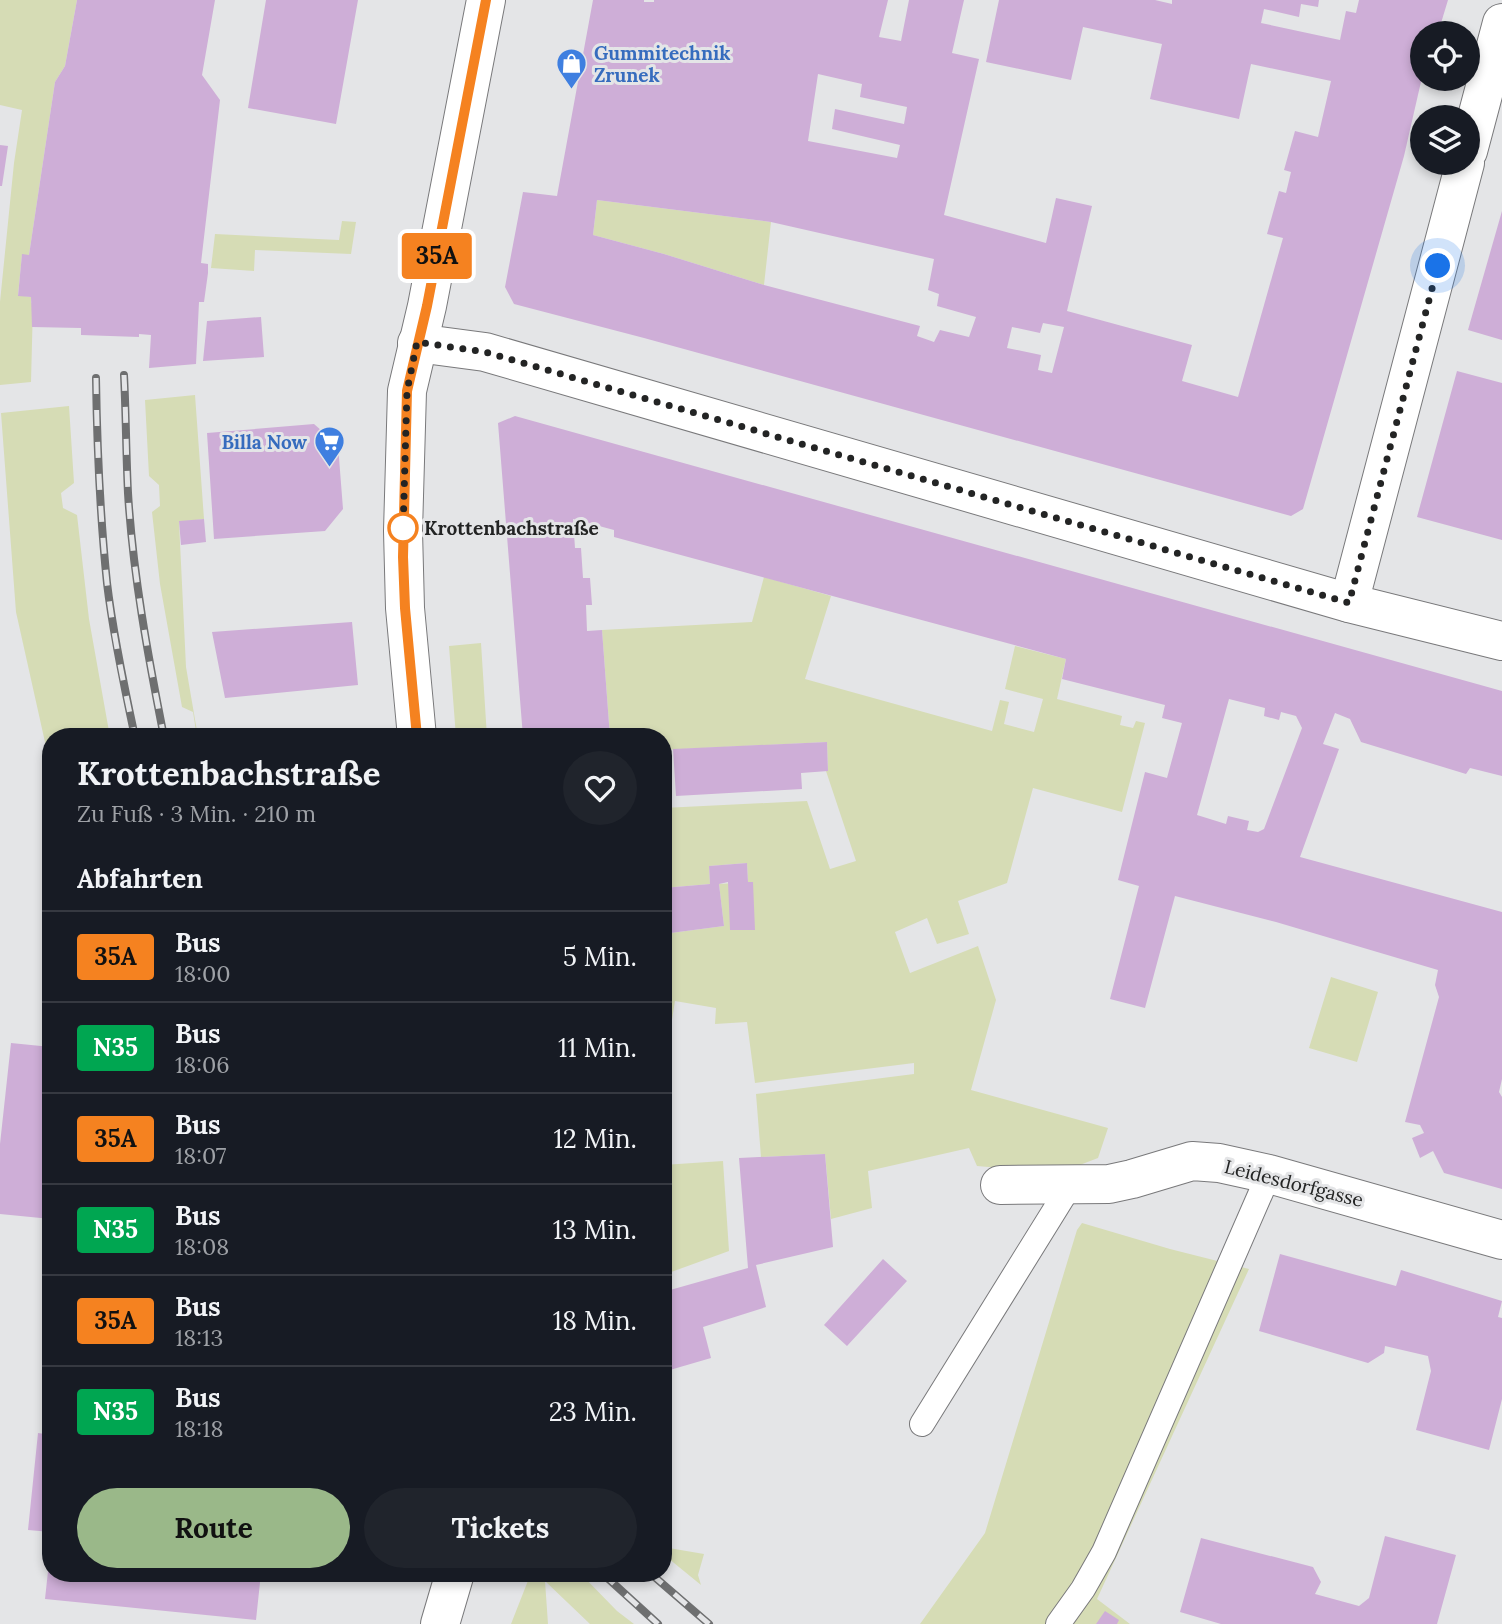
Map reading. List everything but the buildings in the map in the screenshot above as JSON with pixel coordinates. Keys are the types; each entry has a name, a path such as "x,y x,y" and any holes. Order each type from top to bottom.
{"street":[{"path":"416,728 405,608 403,531 407,391 427,306 486,0"},
{"path":"1480,105 1502,23"},
{"path":"1349,603 1462,175"},
{"path":"417,342 485,352 1349,603 1502,641"},
{"name":"Leidesdorfgasse","path":"1000,1185 1109,1184 1192,1161 1242,1167 1502,1240"},
{"path":"440,1624 452,1582"}],"lane":[{"path":"1058,1624 1083,1589 1104,1552 1269,1174"},
{"path":"922,1424 1071,1184"}],"green space":[{"path":"0,0 77,0 65,66 55,82 29,255 22,255 18,295 31,297 33,304 31,382 0,385 0,302 22,110 0,105"},
{"path":"597,200 771,222 764,285 593,235"},
{"path":"342,221 356,222 351,254 255,250 254,271 211,268 215,234 339,240"},
{"path":"195,395 204,519 179,522 186,667 196,728 193,712 182,707 160,584 152,512 160,506 159,485 149,476 145,400"},
{"path":"69,406 74,483 61,493 63,508 77,515 89,619 108,728 42,729 16,612 1,413"},
{"path":"764,577 831,596 805,679 992,731 1000,700 1009,702 1004,724 1034,732 1043,699 1005,689 1015,646 1066,659 1057,699 1122,716 1120,725 1133,728 1136,721 1145,723 1122,812 1033,788 1007,883 958,901 969,934 937,944 927,918 895,932 910,973 978,946 996,1000 971,1090 1108,1128 1098,1158 1059,1173 977,1166 969,1148 868,1171 872,1208 831,1219 825,1154 761,1157 756,1094 914,1074 914,1063 755,1083 747,1022 715,1024 716,1008 675,1001 672,1020 672,933 724,926 719,884 753,882 748,882 747,863 709,866 710,884 672,887 672,808 807,801 830,869 856,861 826,771 827,742 672,750 672,728 609,728 602,630 752,622"},
{"path":"481,643 486,728 455,728 449,646"},
{"path":"1331,977 1378,992 1357,1062 1309,1048"},
{"path":"723,1161 729,1251 672,1272 672,1164"},
{"path":"1082,1223 1249,1269 1097,1599 1130,1624 920,1624 985,1533 1077,1230"},
{"path":"672,1549 704,1554 698,1575 701,1585 672,1561"},
{"path":"527,1582 545,1582 548,1624 511,1624"},
{"path":"546,1582 589,1582 634,1624 590,1624"}],"railway":[{"path":"124,375 133,554 162,728"},
{"path":"96,378 99,481 107,583 133,728"},
{"path":"612,1582 658,1624"},
{"path":"660,1582 709,1624"}],"bus line":[{"name":"35A","path":"416,728 403,557 407,391 427,306 486,0"}],"place":[{"name":"Gummitechnik Zrunek","path":"571,91"},
{"name":"Billa Now","path":"330,469"},
{"name":"Krottenbachstraße","path":"403,528"}],"route":[{"path":"403,528 403,531 407,391 417,342 485,352 1349,603 1438,266"}]}
